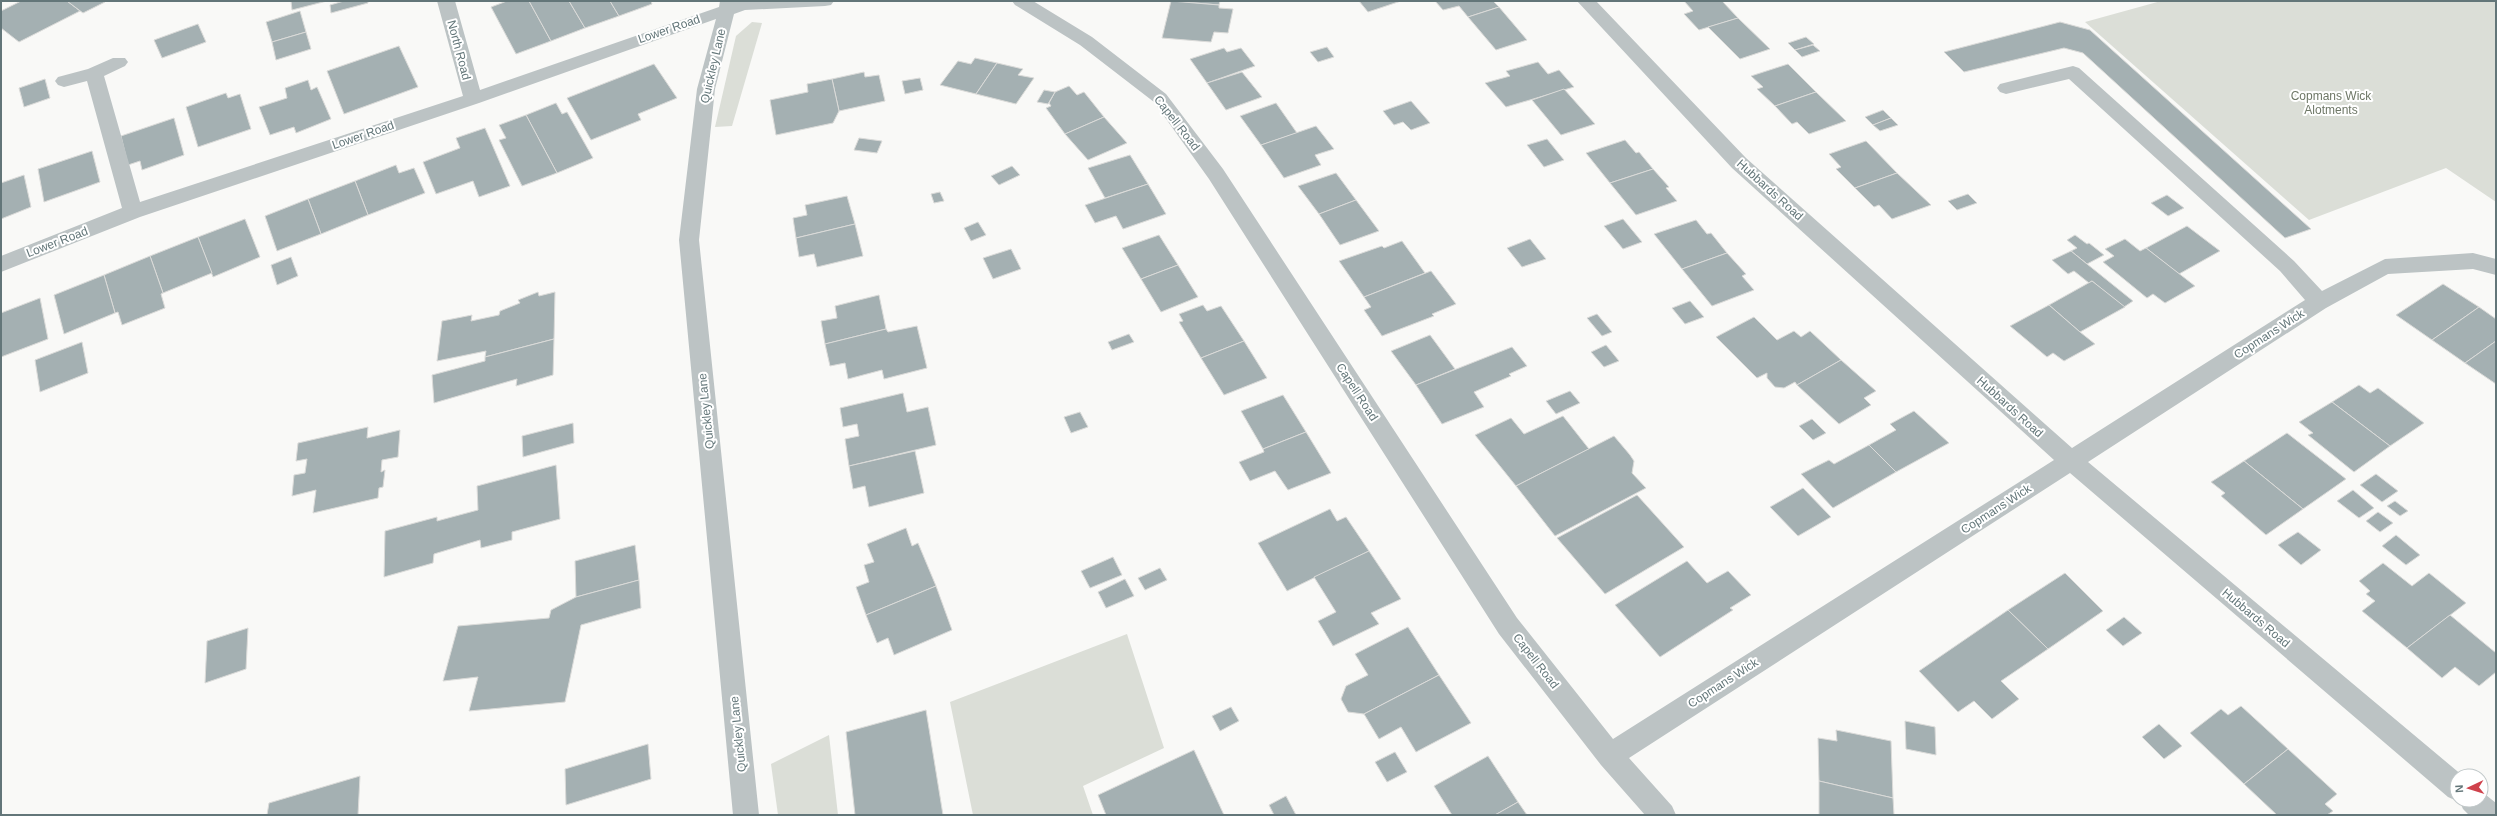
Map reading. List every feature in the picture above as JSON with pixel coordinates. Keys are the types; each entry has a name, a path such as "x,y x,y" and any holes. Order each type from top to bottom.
{"street":[{"name":"North Road","path":"446,1 473,98"},
{"name":"Lower Road","path":"1,264 133,212 473,98 728,5 825,1"},
{"name":"Capell Road","path":"1021,1 1086,41 1160,98 1216,174 1508,626 1610,756 1663,815"},
{"name":"Hubbards Road","path":"1586,1 1739,163 2071,461 2449,781"},
{"name":"Quickley Lane","path":"728,5 706,89 689,240 746,815"},
{"path":"64,81 94,73 120,62"},
{"path":"2006,88 2073,72 2287,266 2319,302"},
{"path":"94,73 133,212"},
{"name":"Copmans Wick","path":"1610,756 2319,302 2385,267 2473,261 2496,267"},
{"path":"2481,808 2489,815"}],"green space":[{"name":"Copmans Wick Alotments","path":"2161,1 2496,1 2496,202 2446,168 2309,220 2085,22"},
{"path":"752,22 762,23 732,126 715,127 736,36"},
{"path":"1127,634 1164,748 1083,786 1093,815 973,815 950,702"},
{"path":"829,735 838,815 778,815 771,764"}],"building":[{"path":"21,1 67,1 80,11 19,42 1,28 1,11"},
{"path":"67,1 104,1 105,2 83,13"},
{"path":"291,1 327,1 292,10"},
{"path":"344,1 368,1 368,3 331,13 330,5"},
{"path":"507,1 529,1 551,41 516,54 491,7"},
{"path":"529,1 569,1 585,28 551,41"},
{"path":"569,1 610,1 619,16 585,28"},
{"path":"610,1 651,1 652,4 619,16"},
{"path":"1171,1 1220,1 1219,5"},
{"path":"1171,1 1219,5 1219,8 1233,9 1228,33 1214,32 1211,42 1162,38"},
{"path":"1359,1 1401,1 1368,12"},
{"path":"1435,1 1493,1 1499,7 1468,17 1459,6 1443,10"},
{"path":"1684,1 1722,1 1738,18 1699,30 1684,14 1693,11"},
{"path":"1499,7 1527,40 1496,50 1468,17"},
{"path":"300,11 306,32 272,42 266,22"},
{"path":"1738,18 1770,49 1740,59 1708,27"},
{"path":"2060,22 2090,30 2311,229 2285,238 2083,53 2064,48 1964,72 1944,52"},
{"path":"198,24 206,42 162,58 154,40"},
{"path":"306,32 311,49 276,60 272,42"},
{"path":"1806,37 1814,44 1795,50 1788,43"},
{"path":"1813,45 1820,51 1802,57 1795,50"},
{"path":"399,46 418,87 344,114 327,71"},
{"path":"1327,47 1334,57 1318,62 1310,52"},
{"path":"1224,48 1227,52 1241,48 1255,66 1207,83 1190,59"},
{"path":"975,58 997,63 976,94 940,85 958,61 971,64"},
{"path":"1538,62 1548,74 1559,70 1574,87 1506,107 1485,83 1510,76 1506,71"},
{"path":"997,63 1023,69 1018,75 1034,78 1016,104 976,94"},
{"path":"654,64 677,98 638,114 641,120 591,140 567,98"},
{"path":"1788,64 1816,92 1775,106 1757,89 1763,87 1751,76"},
{"path":"864,72 865,77 879,75 885,101 839,111 832,79"},
{"path":"1242,72 1262,97 1226,110 1207,83"},
{"path":"920,78 923,90 905,94 902,81"},
{"path":"45,79 50,98 24,107 19,88"},
{"path":"832,79 839,111 833,123 776,135 770,100 808,92 807,84"},
{"path":"308,80 311,90 317,87 331,119 296,133 294,127 270,135 259,107 287,98 285,88"},
{"path":"1069,86 1077,95 1084,92 1104,117 1065,134 1046,108 1051,106 1049,103 1055,92"},
{"path":"1564,89 1595,124 1561,135 1532,100"},
{"path":"1044,90 1055,92 1048,104 1037,102"},
{"path":"1816,92 1846,121 1809,134 1797,122 1792,124 1775,106"},
{"path":"226,93 228,98 240,94 251,129 198,147 186,107"},
{"path":"1411,101 1430,123 1411,130 1403,122 1394,125 1383,111"},
{"path":"556,103 562,114 567,112 593,158 557,173 526,115"},
{"path":"1276,103 1297,133 1261,145 1240,116"},
{"path":"1883,110 1891,118 1873,125 1865,117"},
{"path":"526,115 557,173 522,186 499,140 506,138 499,125"},
{"path":"1104,117 1127,143 1088,160 1065,134"},
{"path":"174,118 184,155 142,170 140,161 128,165 121,136"},
{"path":"1891,118 1898,125 1880,131 1873,125"},
{"path":"1316,126 1334,149 1315,155 1321,165 1284,178 1261,145"},
{"path":"485,128 510,186 479,197 473,181 436,194 423,162 460,148 456,138"},
{"path":"859,138 882,141 877,153 854,150"},
{"path":"1547,139 1564,160 1544,167 1527,145"},
{"path":"1625,140 1636,153 1639,152 1653,169 1610,183 1586,153"},
{"path":"1866,141 1897,173 1855,188 1836,169 1841,167 1829,154"},
{"path":"92,151 100,182 44,202 38,169"},
{"path":"1130,155 1148,184 1105,198 1088,168"},
{"path":"396,165 399,173 414,168 425,193 368,215 355,181"},
{"path":"1012,166 1020,175 999,185 991,176"},
{"path":"1653,169 1669,187 1666,188 1677,201 1636,215 1610,183"},
{"path":"1336,173 1356,200 1319,214 1298,186"},
{"path":"1897,173 1931,205 1892,219 1879,205 1874,207 1855,188"},
{"path":"24,175 31,207 1,219 1,183"},
{"path":"355,181 368,215 321,234 308,199"},
{"path":"1148,184 1166,214 1123,229 1116,216 1095,223 1085,205"},
{"path":"940,192 944,201 934,203 931,194"},
{"path":"1968,194 1977,203 1957,210 1948,201"},
{"path":"2167,195 2184,208 2168,216 2151,203"},
{"path":"847,196 855,224 796,238 793,218 807,215 805,205"},
{"path":"308,199 321,234 277,251 265,216"},
{"path":"1356,200 1379,231 1340,245 1319,214"},
{"path":"245,219 260,257 213,277 198,237"},
{"path":"1623,219 1642,242 1623,249 1604,226"},
{"path":"1696,220 1707,234 1711,233 1727,253 1682,269 1654,234"},
{"path":"978,222 986,235 971,241 964,228"},
{"path":"855,224 863,256 817,267 814,254 799,257 796,238"},
{"path":"2187,226 2220,251 2179,274 2146,248"},
{"path":"1159,235 1178,265 1141,279 1122,248"},
{"path":"2075,235 2087,244 2089,243 2104,255 2087,264 2071,251 2077,248 2067,240"},
{"path":"198,237 212,273 163,293 150,256"},
{"path":"1530,239 1546,259 1522,267 1507,248"},
{"path":"2125,239 2140,251 2146,248 2195,286 2165,303 2153,294 2147,298 2103,262 2114,256 2105,249"},
{"path":"1402,241 1425,273 1364,297 1339,261 1382,246 1384,248"},
{"path":"1011,249 1021,269 993,279 983,258"},
{"path":"2071,251 2133,301 2124,307 2092,281 2089,283 2074,271 2068,274 2052,260"},
{"path":"1727,253 1746,274 1742,276 1754,290 1712,306 1682,269"},
{"path":"150,256 163,293 161,294 165,308 122,325 118,312 115,313 104,275"},
{"path":"291,257 298,276 277,285 271,265"},
{"path":"1178,265 1198,297 1161,312 1141,279"},
{"path":"1431,271 1456,304 1432,314 1434,316 1382,336 1364,310 1371,307 1364,297"},
{"path":"104,275 115,313 64,334 54,295"},
{"path":"2092,281 2125,307 2080,332 2049,305"},
{"path":"2443,284 2479,307 2432,340 2396,315"},
{"path":"538,292 539,296 555,292 554,339 485,357 486,351 437,361 442,321 472,315 471,321 499,315 500,311 520,303 518,300"},
{"path":"879,295 886,329 825,344 821,321 837,318 835,306"},
{"path":"40,298 48,339 1,357 1,313"},
{"path":"1690,301 1704,317 1685,324 1672,308"},
{"path":"1203,305 1207,311 1221,306 1244,341 1201,358 1179,322 1183,321 1179,314"},
{"path":"2049,305 2095,344 2064,361 2053,353 2047,357 2010,326"},
{"path":"2479,307 2496,319 2496,341 2465,363 2432,340"},
{"path":"1597,314 1612,332 1602,336 1587,318"},
{"path":"1754,317 1777,340 1794,331 1801,337 1810,331 1841,360 1797,385 1795,382 1784,388 1775,387 1767,378 1767,373 1757,378 1716,337"},
{"path":"917,326 927,368 884,379 882,370 848,379 845,363 830,366 825,344 886,329 888,332"},
{"path":"1129,334 1134,342 1112,350 1108,342"},
{"path":"1430,335 1455,369 1416,385 1391,351"},
{"path":"554,339 553,375 516,386 517,379 434,403 432,375 485,361 485,357"},
{"path":"1244,341 1267,378 1224,395 1201,358"},
{"path":"2496,341 2496,384 2465,363"},
{"path":"82,342 88,373 40,392 35,360"},
{"path":"1606,345 1619,361 1604,367 1591,352"},
{"path":"1512,347 1527,366 1509,374 1511,376 1474,392 1484,407 1442,424 1416,385"},
{"path":"1841,360 1876,391 1864,398 1871,405 1839,424 1797,385"},
{"path":"2359,385 2370,393 2378,388 2424,423 2390,446 2332,402"},
{"path":"1570,391 1580,403 1556,414 1546,401"},
{"path":"903,393 907,412 928,407 936,445 849,466 845,439 859,436 857,424 843,427 840,408"},
{"path":"1283,395 1306,432 1263,449 1241,411"},
{"path":"2332,402 2390,446 2354,472 2308,435 2313,433 2299,422"},
{"path":"1914,411 1949,443 1896,472 1869,445 1896,430 1890,424"},
{"path":"1080,412 1088,427 1071,433 1064,417"},
{"path":"1563,416 1589,449 1516,486 1475,435 1511,418 1524,434"},
{"path":"1812,419 1826,433 1813,440 1799,426"},
{"path":"573,423 574,443 523,457 522,436"},
{"path":"368,427 367,438 400,430 398,457 382,460 381,472 385,470 383,487 379,488 378,498 313,513 316,490 292,496 294,475 305,473 307,459 296,461 298,443"},
{"path":"1306,432 1331,473 1288,490 1275,471 1250,481 1239,462 1264,452 1263,449"},
{"path":"2287,433 2346,479 2303,509 2244,461"},
{"path":"1614,436 1634,461 1632,473 1646,488 1555,536 1516,486"},
{"path":"1869,445 1896,472 1833,508 1801,474 1829,460 1834,464"},
{"path":"915,451 924,493 869,507 865,486 853,489 849,466"},
{"path":"2244,461 2303,509 2266,535 2221,496 2225,493 2211,482"},
{"path":"556,465 560,519 512,532 512,540 481,548 480,540 434,554 433,563 384,577 385,531 437,517 437,521 478,510 477,486"},
{"path":"2376,474 2398,491 2382,502 2360,485"},
{"path":"1803,488 1831,517 1798,536 1770,507"},
{"path":"2353,490 2374,508 2359,518 2337,501"},
{"path":"1637,495 1684,547 1605,594 1557,538"},
{"path":"2395,501 2408,511 2400,516 2387,506"},
{"path":"1330,509 1337,521 1346,517 1369,551 1287,591 1258,543"},
{"path":"2378,512 2393,523 2380,532 2366,521"},
{"path":"906,528 912,546 918,543 936,586 866,615 856,587 869,582 864,565 874,562 867,544"},
{"path":"2298,532 2321,550 2301,565 2278,545"},
{"path":"2396,535 2420,555 2406,565 2382,546"},
{"path":"635,545 639,580 576,597 575,561"},
{"path":"1369,551 1401,599 1371,613 1379,624 1333,646 1318,621 1336,612 1314,577"},
{"path":"1113,557 1122,575 1090,588 1081,571"},
{"path":"1687,561 1707,583 1728,571 1751,595 1730,608 1733,610 1660,657 1615,605"},
{"path":"2383,563 2412,586 2429,573 2466,603 2407,648 2362,611 2375,601 2366,594 2370,591 2359,581"},
{"path":"1160,568 1167,580 1145,590 1138,578"},
{"path":"2065,573 2103,611 2048,649 2008,610"},
{"path":"1125,579 1134,596 1106,608 1098,592"},
{"path":"639,580 641,608 581,625 565,702 469,711 478,677 443,681 458,626 549,618 551,610 576,597"},
{"path":"936,586 952,630 894,655 888,638 877,643 866,615"},
{"path":"2008,610 2048,649 2001,681 2019,699 1992,719 1974,701 1958,712 1919,671"},
{"path":"2450,615 2496,653 2496,672 2479,686 2455,667 2442,678 2407,648"},
{"path":"2124,617 2142,633 2123,646 2106,630"},
{"path":"1408,627 1439,675 1364,714 1348,712 1341,699 1346,686 1368,675 1355,654"},
{"path":"248,628 246,669 205,683 207,641"},
{"path":"1439,675 1471,723 1416,752 1401,727 1379,739 1364,714"},
{"path":"2241,706 2288,749 2244,784 2190,733 2221,709 2228,715"},
{"path":"1231,707 1239,721 1220,731 1212,716"},
{"path":"926,710 943,815 855,815 846,732"},
{"path":"1905,721 1935,727 1936,755 1906,749"},
{"path":"2159,724 2182,746 2164,759 2142,737"},
{"path":"1836,730 1891,741 1893,798 1819,781 1818,738 1837,741"},
{"path":"648,744 651,779 566,805 565,769"},
{"path":"2288,749 2337,794 2325,804 2333,811 2327,815 2277,815 2244,784"},
{"path":"1194,750 1224,815 1106,815 1098,795"},
{"path":"1395,752 1407,772 1387,782 1375,762"},
{"path":"1488,756 1518,802 1495,815 1452,815 1434,786"},
{"path":"360,776 358,815 267,815 269,803"},
{"path":"1819,781 1893,798 1894,815 1819,815"},
{"path":"1286,796 1296,815 1274,815 1269,805"},
{"path":"1518,802 1527,815 1495,815"}]}
